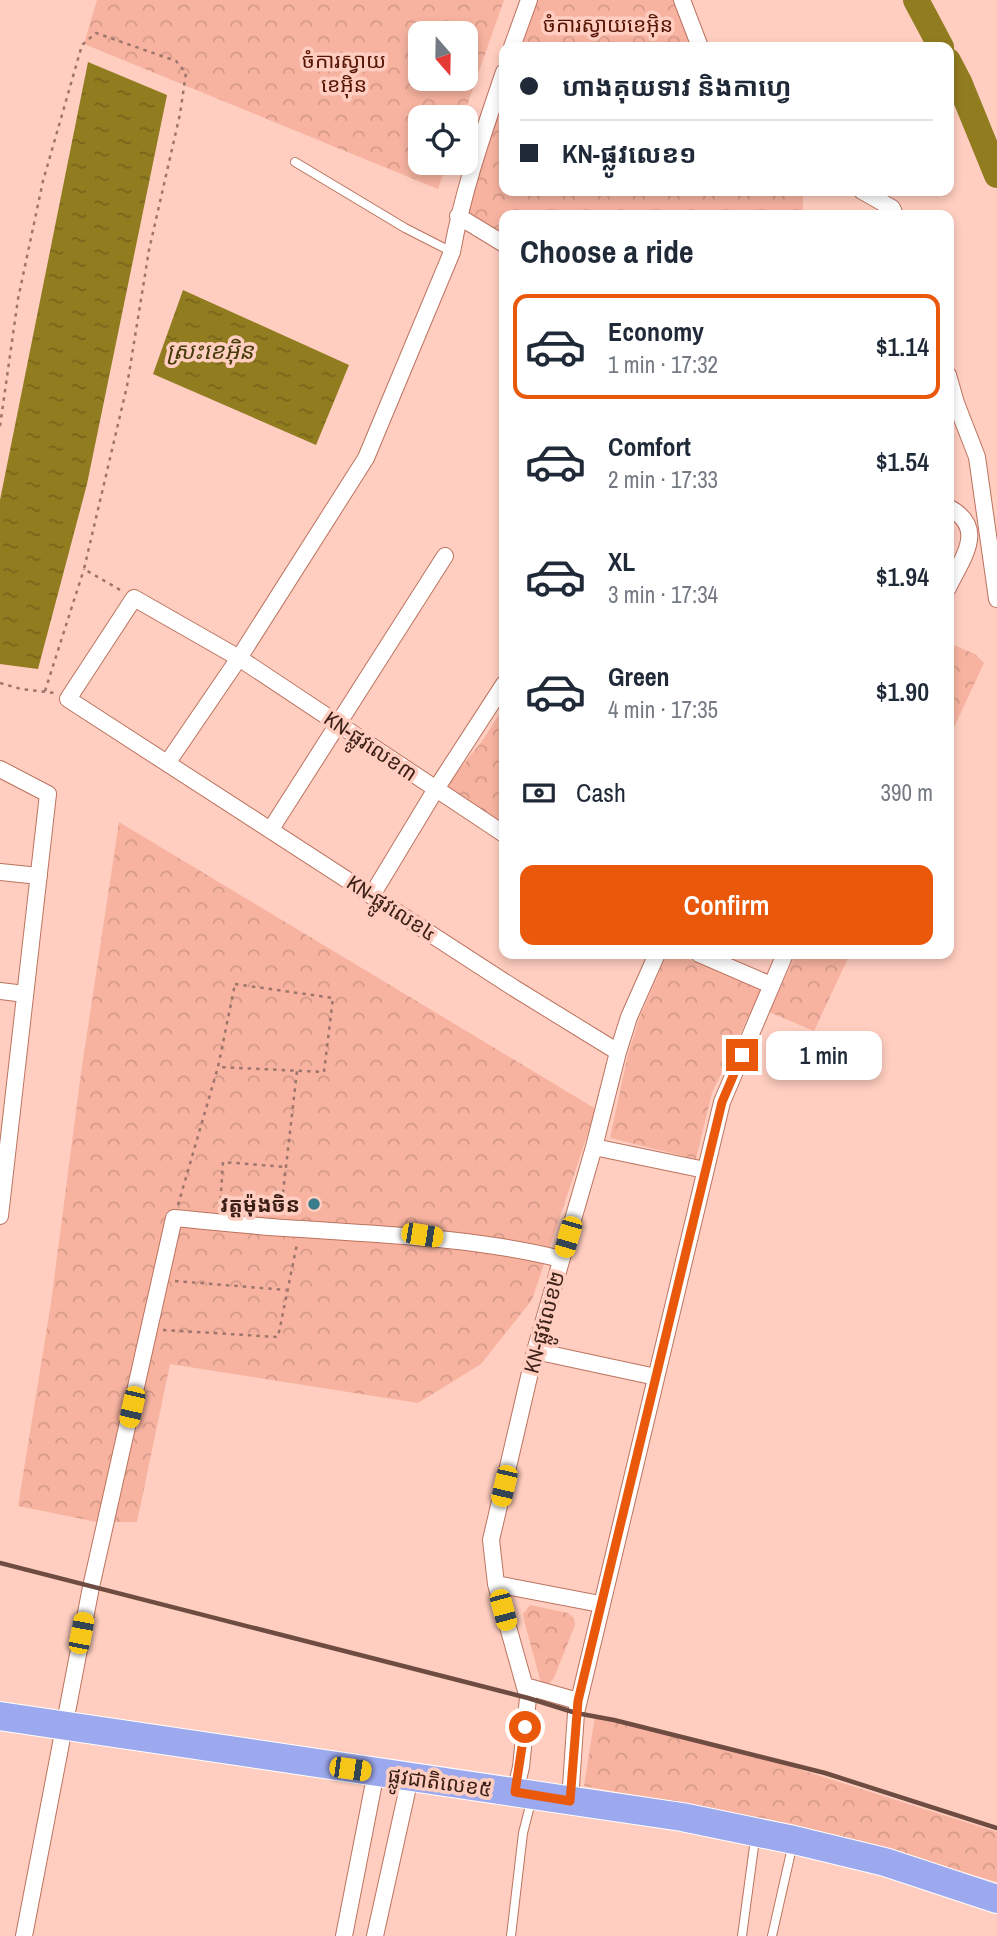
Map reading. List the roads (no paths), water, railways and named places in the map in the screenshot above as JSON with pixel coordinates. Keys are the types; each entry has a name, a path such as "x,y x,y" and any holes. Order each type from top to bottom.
{"highway":[{"name":"ផ្លូវជាតិលេខ៥","path":"0,1716 681,1817 885,1862 997,1899"}],"street":[{"path":"514,42 529,0"},
{"path":"682,0 698,42"},
{"path":"167,762 239,658 366,458 452,252 458,216 499,87"},
{"path":"871,196 892,210"},
{"path":"458,216 499,241"},
{"path":"954,396 977,457 997,599"},
{"path":"954,511 965,518 970,527 970,538 954,574"},
{"path":"271,829 445,556"},
{"name":"KN-ផ្លូវលេខ៣","path":"68,699 134,598 239,658 499,831"},
{"path":"372,895 499,692"},
{"name":"KN-ផ្លូវលេខ៤","path":"68,699 618,1052"},
{"path":"0,769 48,794 25,994 3,1151 0,1216"},
{"path":"0,872 39,876"},
{"name":"KN-ផ្លូវលេខ២","path":"526,1692 496,1584 491,1540 534,1352 594,1147 618,1052 629,1017 655,959"},
{"path":"711,959 771,985"},
{"path":"570,1801 577,1707 722,1102 783,959"},
{"path":"0,991 25,994"},
{"path":"594,1147 705,1170"},
{"path":"24,1936 91,1587 174,1218 300,1229 422,1235 561,1259"},
{"path":"534,1352 656,1377"},
{"path":"496,1584 600,1604"},
{"path":"524,1794 521,1767 526,1692 577,1707"},
{"path":"344,1936 376,1772"},
{"path":"375,1936 410,1778"}],"lane":[{"path":"295,162 405,229 452,252"},
{"path":"511,1936 523,1833 524,1794"},
{"path":"741,1936 756,1832"},
{"path":"772,1936 794,1840"}],"water":[{"path":"88,62 167,95 87,484 38,669 0,664 0,500"},
{"name":"ស្រះខេអ៊ិន","path":"183,290 349,365 316,445 153,374"}],"waterway":[{"path":"916,0 938,42"},
{"path":"954,72 997,175"}],"railway":[{"path":"0,1563 528,1698 576,1713 825,1773 997,1828"}],"place":[{"name":"វត្តម៉ុងចិន","path":"314,1204"}],"park label":[{"name":"ចំការស្វាយខេអ៊ិន","path":"608,24"},
{"name":"ចំការស្វាយ ខេអ៊ិន","path":"344,72"}]}
